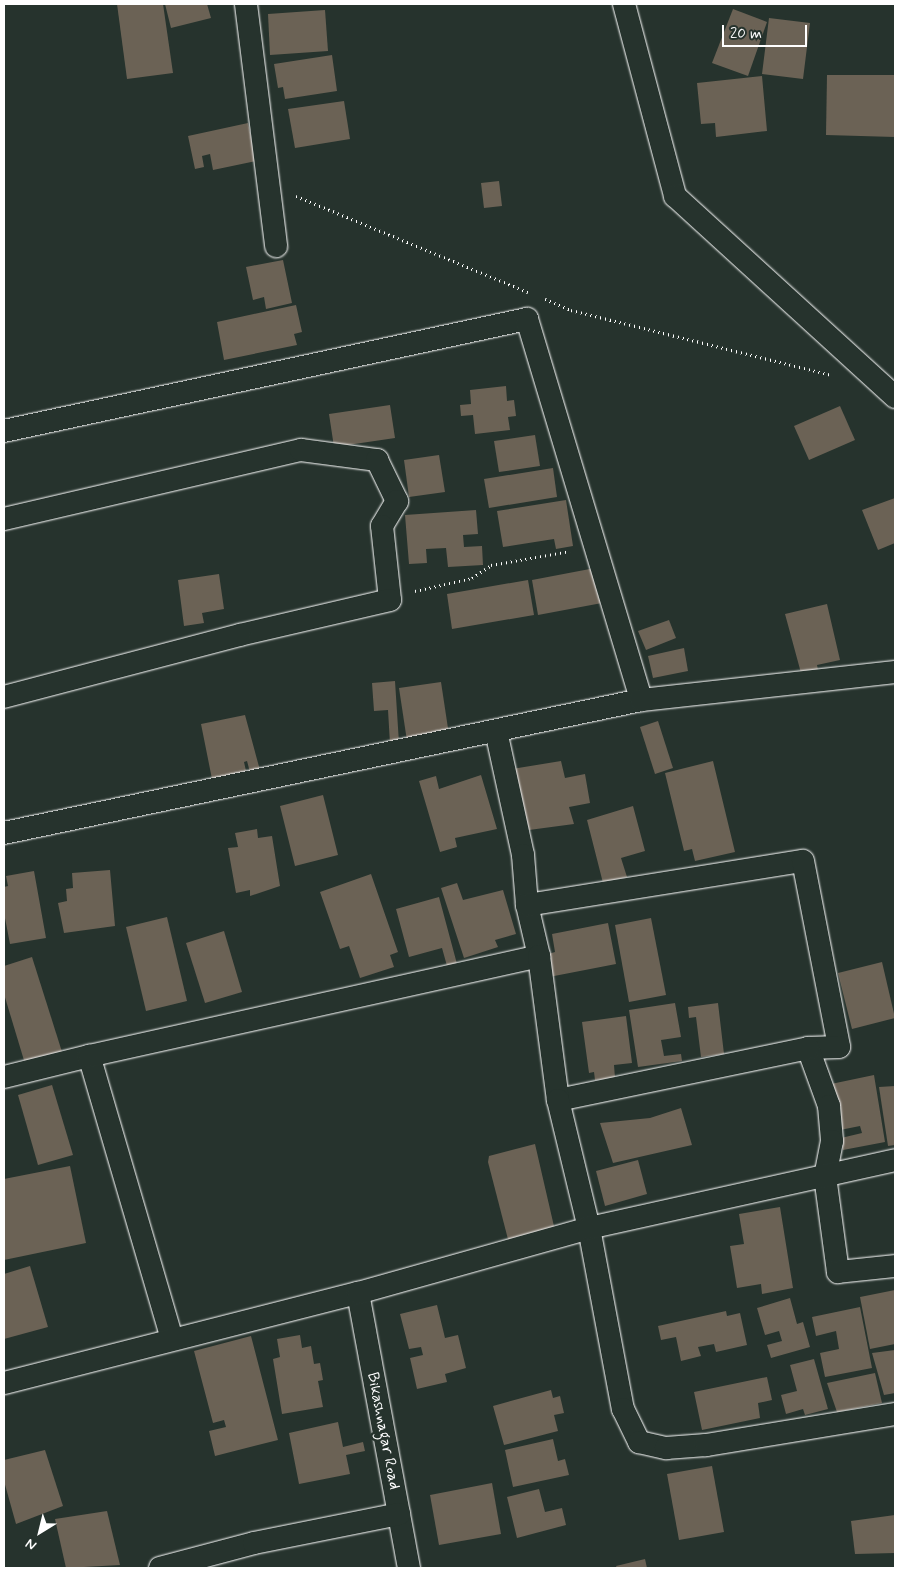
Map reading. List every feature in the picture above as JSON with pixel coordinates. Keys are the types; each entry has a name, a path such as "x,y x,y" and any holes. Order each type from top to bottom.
{"street":[{"path":"246,4 276,246"},
{"path":"624,4 674,196 895,397"},
{"path":"4,431 528,319 598,547 641,700"},
{"path":"4,520 302,450 377,460 396,501 382,526 390,600 240,635 4,697"},
{"path":"4,833 641,700 895,672"},
{"path":"496,730 523,855 527,905 539,956 558,1100 589,1228 623,1409 639,1442 666,1448 706,1446 895,1414"},
{"path":"527,905 803,861 839,1047 808,1048 558,1100"},
{"path":"4,1077 89,1056 539,956"},
{"path":"808,1048 829,1106 832,1141 825,1176 838,1272 895,1266"},
{"path":"89,1056 172,1339"},
{"path":"4,1383 358,1293 589,1228 895,1160"},
{"name":"Bikashnagar Road","path":"358,1293 409,1568"},
{"path":"160,1568 254,1544 399,1514"}],"path":[{"path":"267,184 571,310 840,377"},
{"path":"390,600 433,584 472,578 491,565 598,547"}],"building":[{"path":"117,4 163,4 173,73 127,79"},
{"path":"165,4 207,4 211,18 171,28"},
{"path":"733,9 767,22 748,76 712,63"},
{"path":"325,10 328,51 270,55 268,14"},
{"path":"769,18 810,23 803,79 762,74"},
{"path":"332,55 337,91 285,99 283,87 278,88 274,64"},
{"path":"827,75 895,75 895,137 826,135"},
{"path":"762,76 767,131 716,137 715,123 701,124 697,83"},
{"path":"344,101 350,139 295,148 288,109"},
{"path":"248,123 256,161 213,170 210,154 202,156 204,167 195,169 188,136"},
{"path":"499,181 502,206 484,208 481,183"},
{"path":"283,260 292,303 266,309 264,297 253,300 246,267"},
{"path":"296,305 302,332 294,334 297,345 224,360 217,322"},
{"path":"506,386 507,401 514,400 516,416 508,417 510,430 475,434 473,415 461,416 460,405 471,404 470,390"},
{"path":"390,405 395,438 334,447 329,414"},
{"path":"840,406 855,440 809,460 794,426"},
{"path":"535,435 540,466 499,472 494,441"},
{"path":"439,455 445,492 409,497 404,460"},
{"path":"553,468 557,497 489,508 484,479"},
{"path":"895,498 895,543 878,550 862,510"},
{"path":"566,500 573,546 556,549 554,539 503,547 497,511"},
{"path":"476,510 478,534 463,535 464,547 482,546 483,565 448,567 446,548 426,549 427,563 409,564 405,515"},
{"path":"595,568 602,603 538,615 532,580"},
{"path":"219,574 224,609 202,613 204,623 184,626 178,580"},
{"path":"528,580 534,615 452,629 447,594"},
{"path":"827,604 840,660 817,665 818,670 801,673 785,614"},
{"path":"669,620 676,638 646,650 638,631"},
{"path":"684,648 688,671 653,678 648,656"},
{"path":"395,681 399,743 390,744 388,710 374,711 372,683"},
{"path":"441,682 449,735 407,741 399,688"},
{"path":"245,715 261,774 251,776 247,761 244,762 246,771 212,779 201,724"},
{"path":"658,721 673,768 655,774 640,727"},
{"path":"561,761 565,778 585,774 590,803 569,807 574,824 529,830 512,769"},
{"path":"713,761 735,852 695,861 692,849 684,851 665,773"},
{"path":"481,775 497,829 455,838 457,847 440,852 419,781 436,776 439,789"},
{"path":"323,795 338,855 295,866 280,806"},
{"path":"633,806 645,851 621,858 627,877 603,883 587,820"},
{"path":"257,829 258,838 272,836 280,886 250,896 250,890 236,893 228,848 238,847 235,833"},
{"path":"110,870 115,926 64,933 58,903 67,901 66,889 73,888 72,873"},
{"path":"34,871 46,938 10,944 4,913 4,887 8,886 6,876"},
{"path":"371,874 398,952 390,955 394,967 360,978 349,946 340,949 320,892"},
{"path":"457,883 463,900 503,890 516,934 495,940 498,947 464,958 441,888"},
{"path":"439,897 457,964 447,966 442,948 409,957 396,909"},
{"path":"167,917 187,1001 146,1011 126,927"},
{"path":"651,918 666,995 629,1002 615,925"},
{"path":"608,923 616,964 549,977 548,954 555,952 552,934"},
{"path":"224,931 242,992 205,1003 186,943"},
{"path":"32,957 63,1055 26,1067 4,994 4,966"},
{"path":"882,962 895,1018 852,1029 838,973"},
{"path":"675,1003 681,1037 661,1040 664,1056 681,1054 682,1061 638,1067 629,1010"},
{"path":"718,1003 724,1054 701,1057 696,1017 689,1018 688,1007"},
{"path":"626,1016 632,1063 614,1065 615,1078 595,1080 594,1072 589,1073 582,1022"},
{"path":"874,1075 885,1142 843,1150 841,1138 862,1133 860,1126 840,1130 831,1084"},
{"path":"52,1085 73,1155 38,1165 18,1095"},
{"path":"895,1086 895,1145 888,1146 879,1087"},
{"path":"681,1108 692,1145 613,1163 600,1123 650,1118"},
{"path":"535,1144 556,1235 510,1247 488,1162 489,1156"},
{"path":"638,1160 647,1194 605,1206 596,1171"},
{"path":"70,1166 86,1243 4,1260 4,1179"},
{"path":"780,1207 793,1288 762,1294 761,1284 737,1288 730,1246 744,1244 739,1214"},
{"path":"30,1266 48,1327 4,1339 4,1274"},
{"path":"895,1290 895,1344 870,1349 860,1297"},
{"path":"790,1298 797,1324 803,1322 810,1347 771,1358 767,1345 782,1341 779,1331 765,1335 757,1308"},
{"path":"437,1305 445,1338 458,1335 466,1368 445,1374 447,1382 417,1389 410,1358 423,1355 421,1347 409,1349 400,1314"},
{"path":"860,1307 872,1368 825,1377 820,1353 839,1349 836,1331 816,1336 812,1317"},
{"path":"726,1311 727,1316 740,1313 747,1345 716,1352 714,1344 698,1347 701,1356 681,1361 676,1337 661,1340 658,1326"},
{"path":"300,1335 302,1348 311,1346 314,1364 320,1363 323,1380 318,1381 323,1407 282,1414 273,1359 280,1357 277,1339"},
{"path":"251,1336 278,1440 215,1456 209,1431 226,1427 224,1420 213,1423 194,1351"},
{"path":"895,1350 895,1393 884,1395 872,1353"},
{"path":"814,1359 828,1409 805,1415 803,1409 786,1414 781,1395 797,1391 790,1365"},
{"path":"875,1373 882,1403 837,1412 827,1383"},
{"path":"767,1377 772,1400 758,1403 760,1418 702,1430 694,1392"},
{"path":"551,1390 553,1398 560,1396 564,1413 554,1415 558,1431 504,1445 493,1406"},
{"path":"338,1422 343,1447 363,1442 365,1451 346,1455 350,1474 299,1484 289,1433"},
{"path":"553,1439 558,1461 565,1459 569,1475 513,1487 505,1450"},
{"path":"45,1450 63,1506 16,1524 4,1481 4,1460"},
{"path":"712,1466 724,1532 679,1540 667,1474"},
{"path":"492,1483 501,1534 439,1545 430,1495"},
{"path":"539,1489 545,1512 562,1508 566,1525 517,1538 507,1497"},
{"path":"107,1511 120,1565 66,1568 55,1519"},
{"path":"895,1515 895,1553 855,1554 851,1521"},
{"path":"645,1559 647,1568 617,1568 616,1566"}]}
